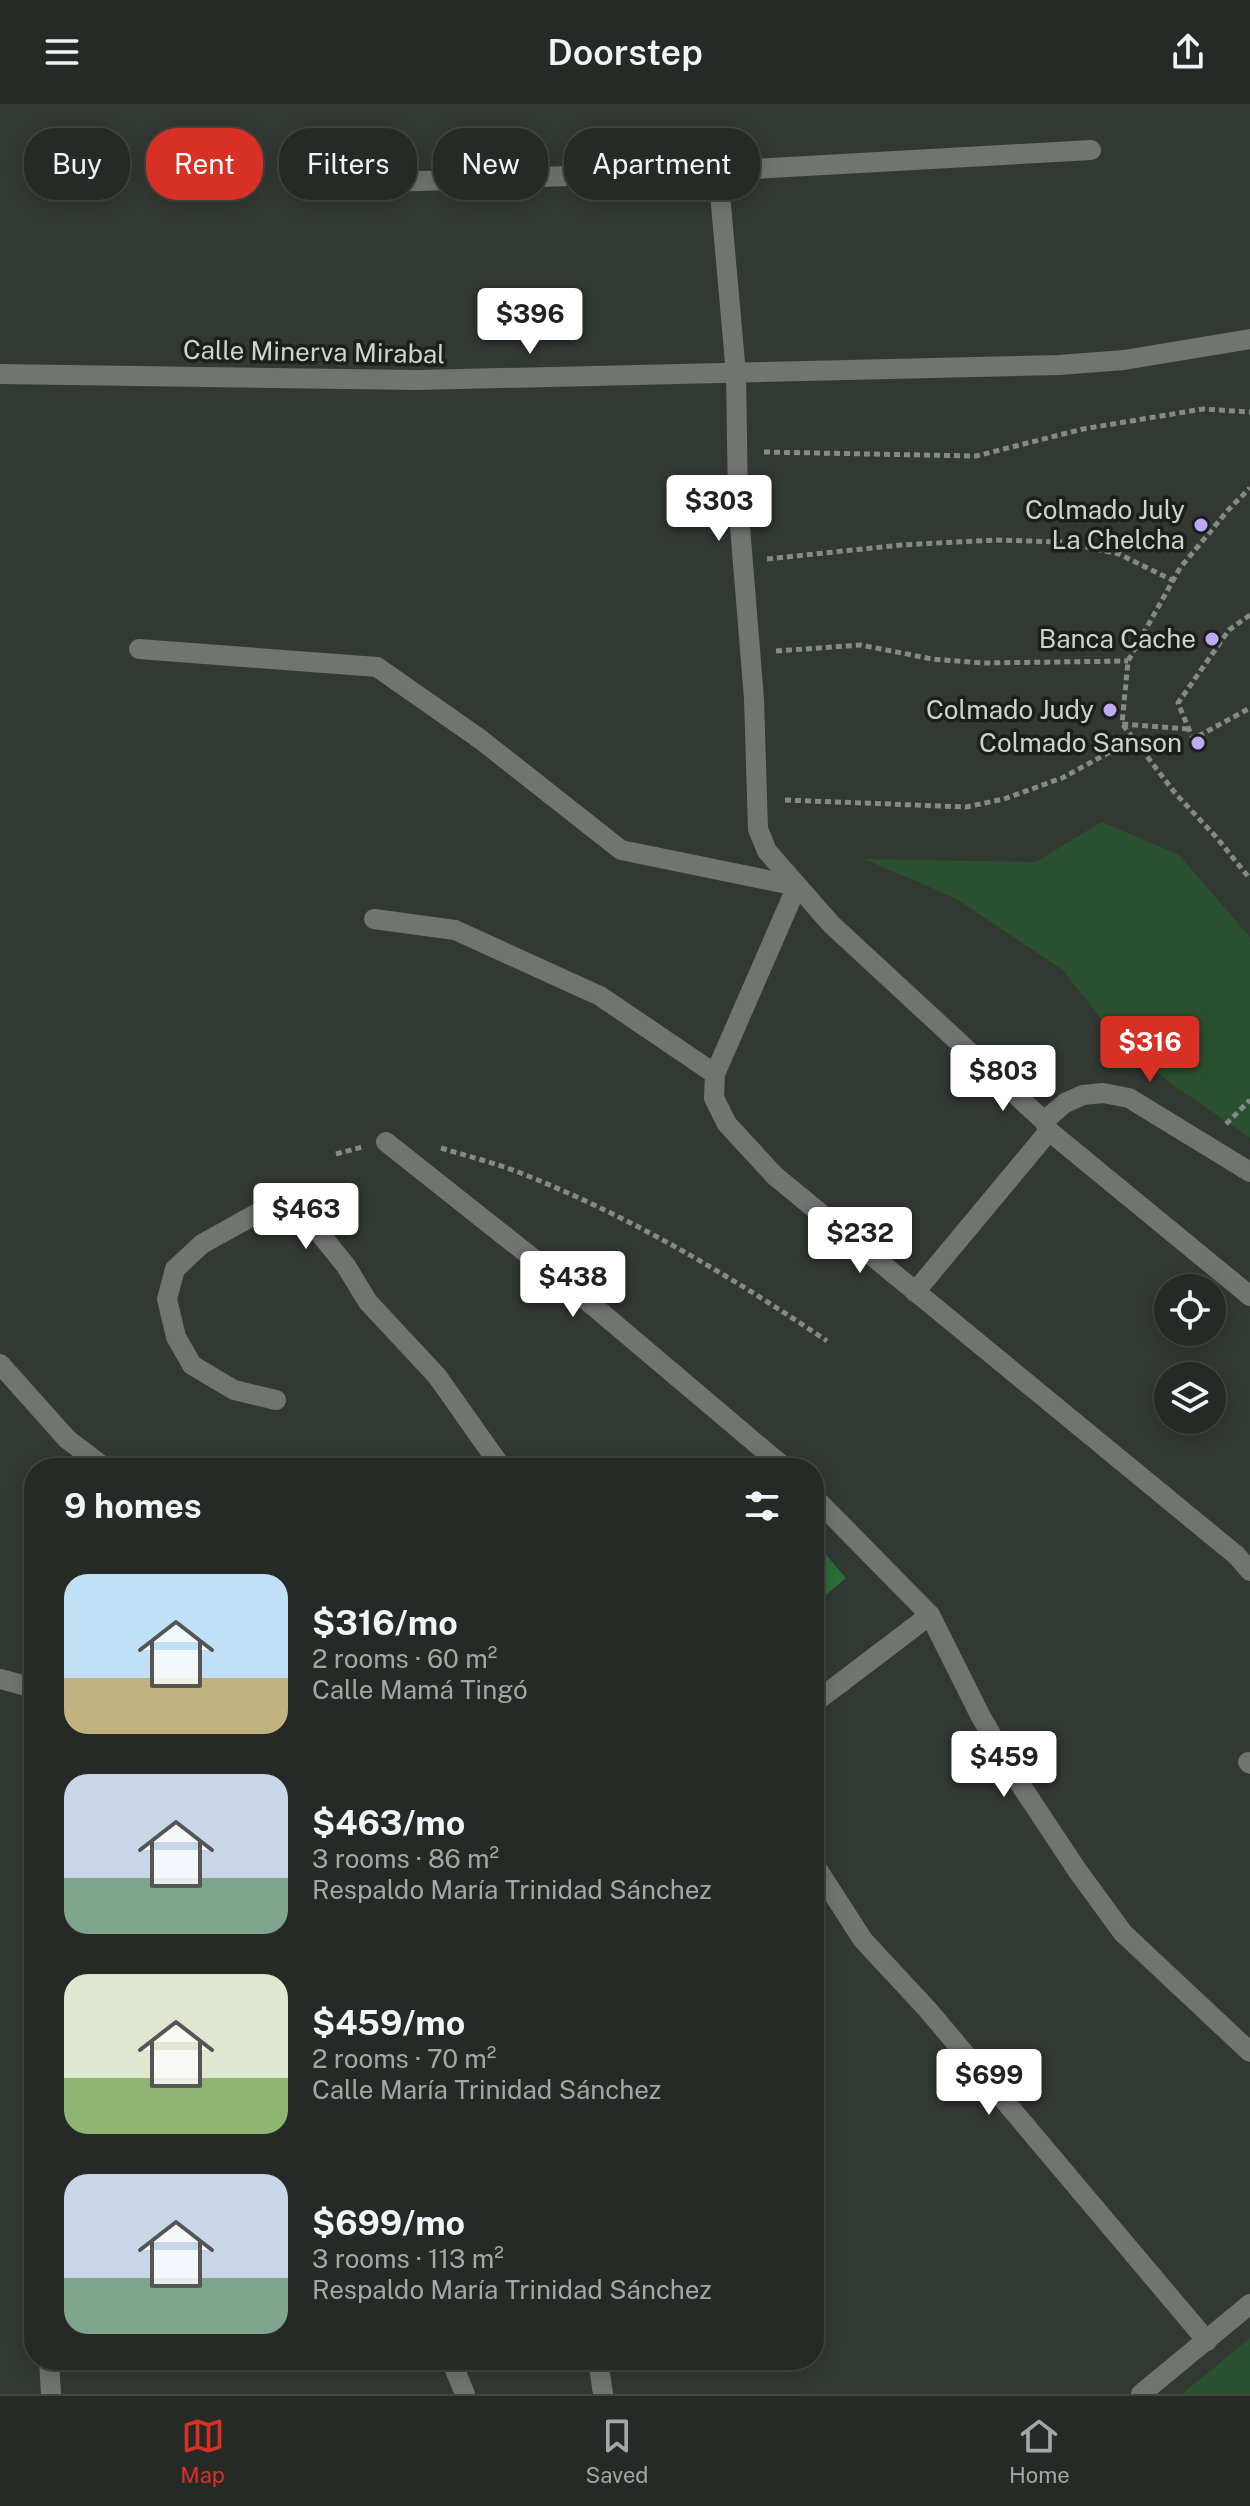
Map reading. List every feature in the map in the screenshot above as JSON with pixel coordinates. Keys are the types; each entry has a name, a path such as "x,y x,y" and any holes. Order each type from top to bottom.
{"street":[{"path":"760,169 1091,150"},
{"path":"417,181 564,176"},
{"path":"721,200 736,374 742,561 751,653 758,829 767,851 831,924 1046,1126 1250,1296"},
{"name":"Calle Minerva Mirabal","path":"0,374 418,380 1059,365 1124,360 1250,339"},
{"path":"139,649 377,667 480,739 621,850 797,886"},
{"path":"797,886 715,1074 714,1098 727,1124 775,1176 1224,1545 1250,1571"},
{"path":"374,919 455,930 600,996 715,1074"},
{"path":"915,1292 1065,1103 1083,1095 1103,1093 1129,1098 1250,1172"},
{"path":"386,1142 597,1309 773,1458"},
{"path":"276,1400 234,1390 192,1365 176,1337 167,1299 175,1269 202,1244 274,1204 301,1210 346,1266 368,1302 437,1376 495,1458"},
{"path":"0,1364 67,1439 92,1458"},
{"path":"824,1507 930,1615 981,1717 1022,1787 1123,1933 1250,2052"},
{"path":"824,1695 930,1615"},
{"path":"0,1679 24,1685"},
{"path":"824,1880 863,1940 928,2010 1207,2341"},
{"path":"1141,2394 1250,2304"},
{"path":"50,2370 51,2394"},
{"path":"455,2370 465,2394"},
{"path":"599,2370 603,2394"}],"path":[{"path":"739,452 976,456 1083,429 1203,409 1250,412"},
{"path":"1250,488 1180,568 1128,661 1122,724 1175,793 1250,879"},
{"path":"742,561 901,545 995,540 1063,542 1119,554 1174,581"},
{"path":"1250,615 1229,630 1178,703 1193,739 1250,708"},
{"path":"751,653 861,645 932,659 982,663 1128,661"},
{"path":"1122,724 1188,729"},
{"path":"757,799 966,807 1004,799 1062,778 1134,739"},
{"path":"336,1154 386,1142"},
{"path":"437,1147 527,1175 655,1233 743,1284 827,1341"}],"green space":[{"path":"1101,822 1178,854 1250,937 1250,1138 1169,1082 1115,1037 1063,970 955,898 864,859 1036,862"},
{"path":"1250,2338 1250,2394 1182,2394"}],"building":[{"path":"824,1552 846,1578 824,1597"}],"place":[{"name":"Colmado July La Chelcha","path":"1201,525"},
{"name":"Banca Cache","path":"1212,639"},
{"name":"Colmado Judy","path":"1110,710"},
{"name":"Colmado Sanson","path":"1198,743"}]}
